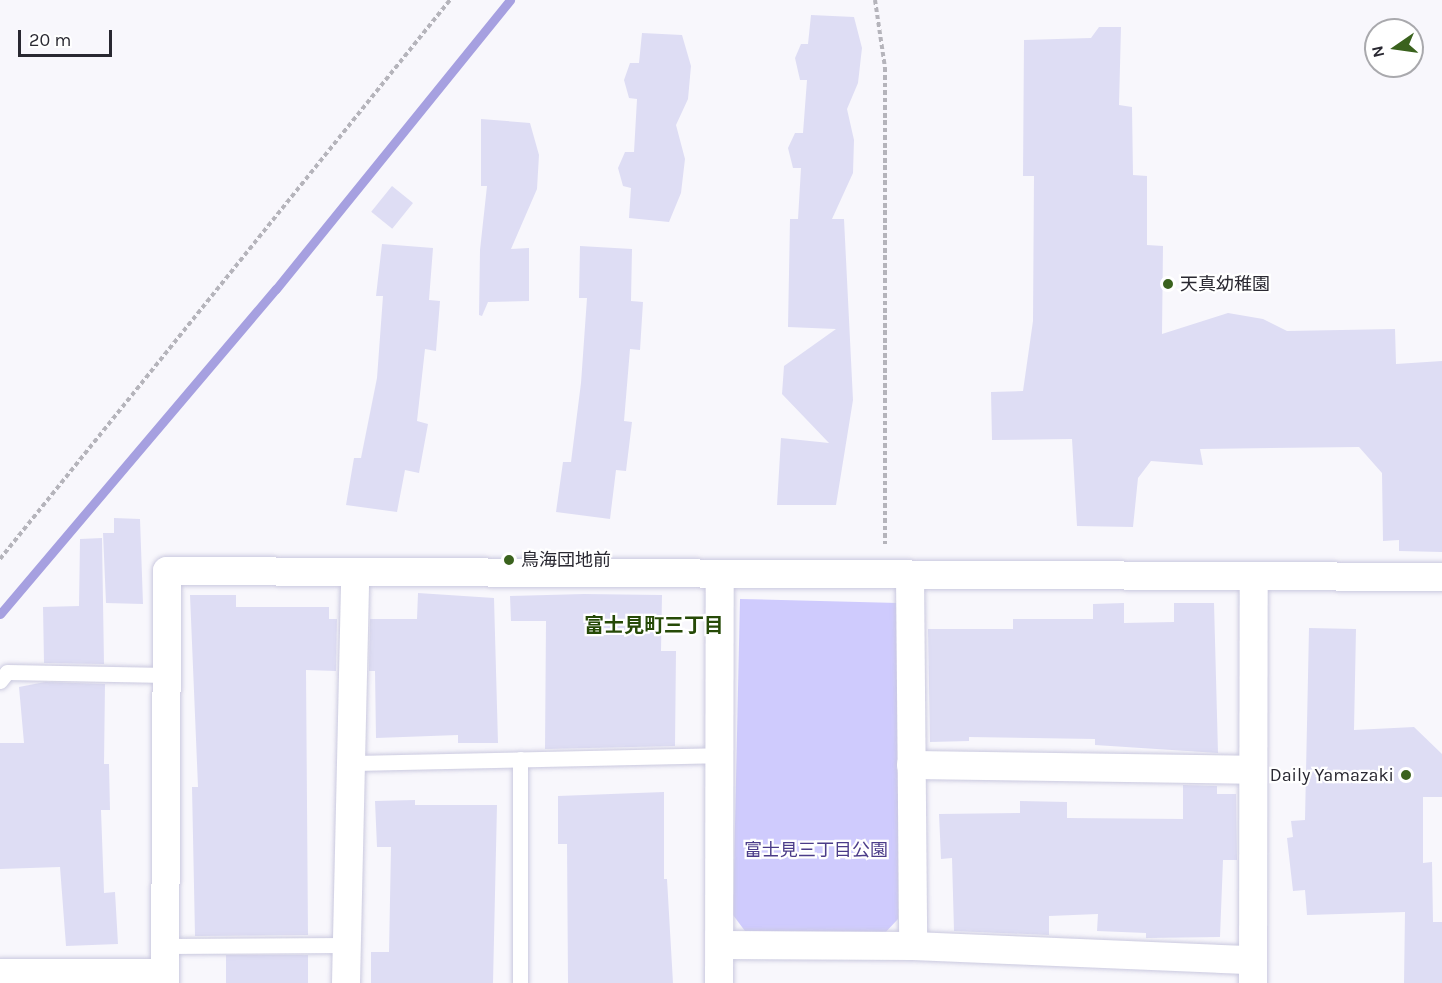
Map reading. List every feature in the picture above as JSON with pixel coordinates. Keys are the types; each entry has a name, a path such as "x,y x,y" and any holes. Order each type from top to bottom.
{"street":[{"path":"0,972 165,967 167,571 1442,577"},
{"path":"346,983 345,945 355,572"},
{"path":"719,983 720,574"},
{"path":"898,575 911,765 913,946"},
{"path":"720,945 913,946 1253,971 1254,577"},
{"path":"911,765 1253,770"}],"lane":[{"path":"0,681 7,672 167,675"},
{"path":"350,763 721,755"},
{"path":"520,759 520,983"},
{"path":"165,967 345,945"}],"path":[{"path":"0,559 450,0"},
{"path":"875,0 885,68 898,575"}],"green space":[{"name":"富士見三丁目公園","path":"740,599 898,603 898,919 883,935 745,931 733,915"}],"building":[{"path":"811,15 854,17 862,48 858,83 847,109 854,140 853,173 832,219 844,219 853,400 836,505 777,505 781,438 829,443 782,394 784,366 836,329 788,327 790,219 798,219 801,168 793,168 788,148 795,133 803,133 807,80 800,80 795,58 801,44 808,44"},
{"path":"1099,27 1121,27 1119,105 1132,107 1133,175 1147,176 1147,245 1163,246 1162,334 1228,313 1263,319 1287,331 1395,329 1396,364 1442,361 1442,552 1399,551 1399,540 1383,541 1382,473 1359,447 1200,449 1203,465 1151,461 1138,478 1133,527 1077,526 1072,439 992,440 991,392 1023,391 1033,321 1034,176 1023,176 1024,40 1091,38"},
{"path":"642,33 682,35 691,66 688,99 676,125 685,159 681,193 669,222 629,218 631,188 623,186 618,168 625,152 634,152 637,99 629,98 624,80 630,63 639,63"},
{"path":"481,119 530,123 539,155 537,189 511,249 529,248 529,301 488,302 482,316 479,315 480,250 487,186 481,186"},
{"path":"392,186 413,203 392,229 371,212"},
{"path":"382,244 433,248 429,300 440,301 436,351 425,349 417,421 428,424 419,473 405,470 397,512 346,505 354,458 361,458 377,378 383,296 376,296"},
{"path":"580,246 632,249 631,301 643,302 640,350 630,349 624,421 632,422 626,471 616,470 610,519 556,512 563,462 571,462 581,383 587,298 579,298"},
{"path":"114,518 140,519 143,604 106,603 103,533 114,533"},
{"path":"102,538 104,664 44,663 43,607 79,606 80,539"},
{"path":"418,593 494,598 498,743 458,743 458,735 376,738 375,671 369,671 370,619 417,619"},
{"path":"190,595 236,595 236,607 329,607 329,619 337,619 336,671 306,670 308,935 195,936 192,787 198,787"},
{"path":"662,595 661,651 676,651 675,746 545,749 546,621 511,621 510,596"},
{"path":"1124,603 1124,623 1174,622 1174,603 1214,603 1218,753 1095,745 1095,739 969,737 969,741 930,742 928,629 1013,629 1013,619 1093,619 1093,604"},
{"path":"1309,628 1356,629 1354,730 1414,727 1442,754 1442,797 1423,797 1423,863 1432,862 1433,922 1442,922 1442,983 1404,983 1405,912 1307,915 1305,890 1293,891 1287,838 1293,837 1291,821 1305,820"},
{"path":"45,682 105,684 104,764 109,764 110,810 101,810 104,893 115,892 118,944 66,946 60,867 0,869 0,743 24,743 19,687"},
{"path":"1183,785 1217,786 1217,794 1236,794 1237,860 1223,860 1220,937 1146,938 1146,933 1097,931 1098,914 1049,916 1049,935 954,931 952,858 941,859 939,814 1020,813 1020,801 1067,802 1067,818 1183,819"},
{"path":"664,792 664,879 667,879 673,983 568,983 567,844 558,844 558,796"},
{"path":"415,800 415,805 497,805 493,983 371,983 371,952 389,952 391,847 377,847 375,801"},
{"path":"226,955 308,955 308,983 226,983"}],"waterway":[{"path":"0,614 276,289 510,0"}],"place":[{"name":"天真幼稚園","path":"1168,284"},
{"name":"鳥海団地前","path":"509,560"},
{"name":"Daily Yamazaki","path":"1406,775"}],"district":[{"name":"富士見町三丁目","path":"654,625"}]}
